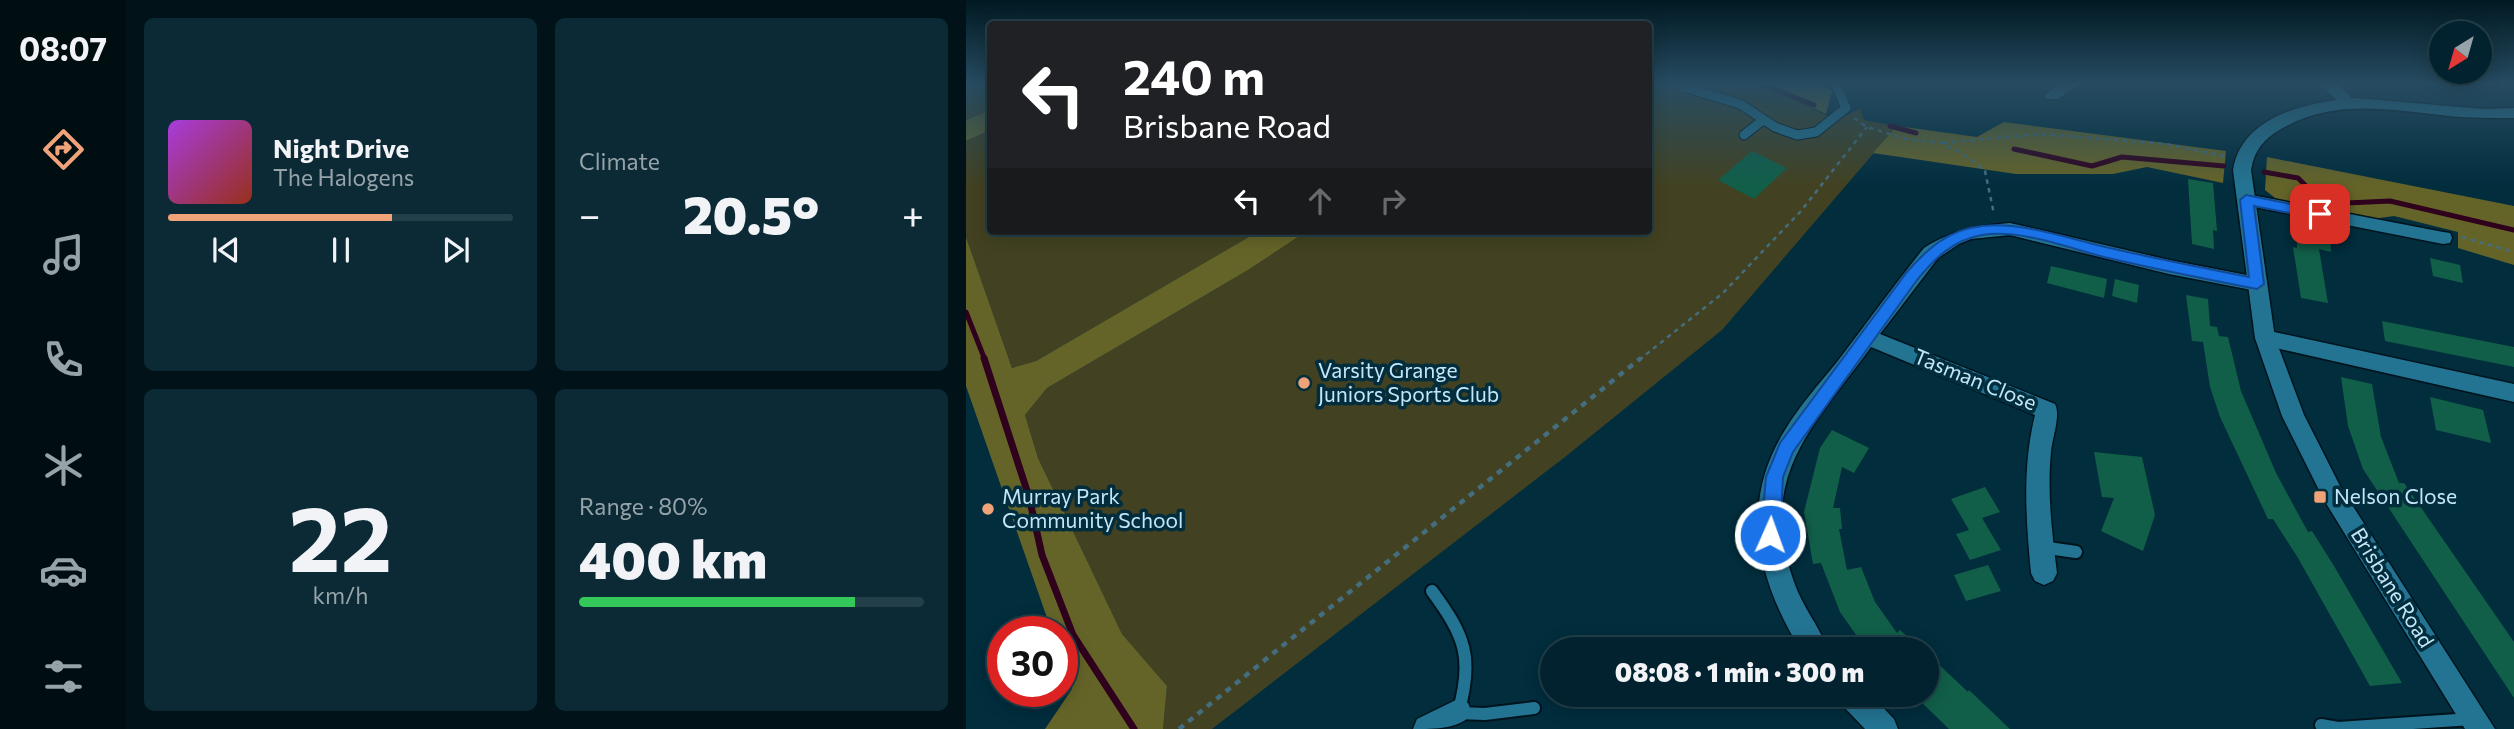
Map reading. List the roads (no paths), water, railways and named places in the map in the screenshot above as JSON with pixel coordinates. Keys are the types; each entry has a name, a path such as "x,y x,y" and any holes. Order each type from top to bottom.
{"street":[{"name":"Brisbane Road","path":"2286,118 2257,137 2243,161 2266,338 2293,416 2332,493 2477,724"},
{"path":"2246,200 2443,239"},
{"path":"1808,637 1793,613 1774,559 1770,535 1774,477 1797,431 1931,253 1952,239 1996,229 2031,233 2169,267 2257,284"},
{"name":"Tasman Close","path":"1867,337 2051,400 2038,464 2037,505 2044,573"},
{"path":"2266,338 2514,393"},
{"path":"1863,707 1884,729"},
{"path":"1427,729 1458,713"}],"lane":[{"path":"1760,118 1792,135 1822,131 1836,118"},
{"path":"1744,135 1763,120"},
{"path":"2041,547 2076,552"},
{"path":"1432,591 1454,623 1469,664 1468,682 1458,713 1485,714 1534,708"},
{"path":"2321,726 2338,728 2477,724"}],"waterway":[{"path":"1890,126 1916,133"},
{"path":"2014,149 2092,166 2122,157 2224,166"},
{"path":"2264,172 2298,178 2314,194 2347,203 2390,201 2514,230"},
{"path":"966,312 985,360"},
{"path":"984,358 1029,497 1042,555 1073,635 1134,729"}],"place":[{"name":"Varsity Grange Juniors Sports Club","path":"1304,383"},
{"name":"Nelson Close","path":"2320,497"},
{"name":"Murray Park Community School","path":"988,509"}]}
